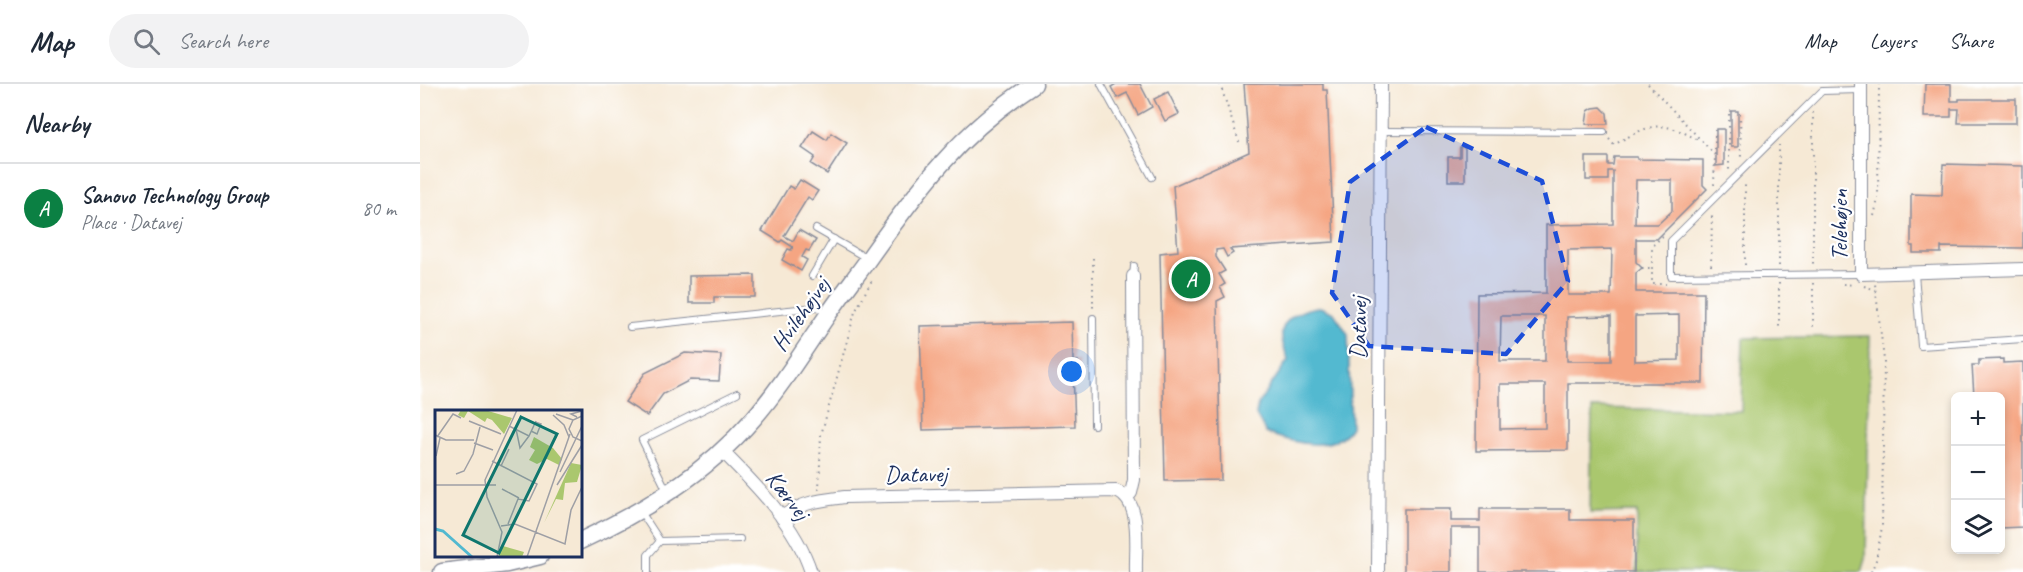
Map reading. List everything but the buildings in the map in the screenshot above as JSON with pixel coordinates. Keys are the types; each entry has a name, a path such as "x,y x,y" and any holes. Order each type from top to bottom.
{"street":[{"name":"Hvilehøjvej","path":"582,540 641,511 669,494 722,451 753,420 783,381 891,225 960,142 997,109 1034,84"},
{"name":"Datavej","path":"1378,572 1382,84"},
{"name":"Telehøjen","path":"1861,87 1861,274 2023,269"},
{"path":"1134,271 1134,480 1131,493 1127,497 1134,509 1136,572"},
{"name":"Kærvej","path":"722,451 782,518 802,549 811,572"},
{"name":"Datavej","path":"782,518 821,500 845,497 1105,490 1116,491 1127,497"},
{"path":"442,572 507,564 533,557"}],"lane":[{"path":"1101,84 1152,177"},
{"path":"1861,87 1822,91 1779,132 1671,241 1671,276 1861,274"},
{"path":"1381,131 1604,132"},
{"path":"816,229 868,259"},
{"path":"812,276 834,239"},
{"path":"1915,274 1921,346 2023,339"},
{"path":"630,327 817,307 828,314"},
{"path":"1093,318 1094,425"},
{"path":"669,494 642,440 737,393"},
{"path":"641,511 660,541"},
{"path":"648,572 648,555 660,541 740,539"}],"path":[{"path":"1220,84 1239,142"},
{"path":"1648,84 1715,155"},
{"path":"1873,221 1878,199 1879,84"},
{"path":"1813,100 1813,327"},
{"path":"1740,112 1741,159"},
{"path":"1729,114 1729,170 1746,154 1745,276"},
{"path":"1604,132 1614,145 1644,128 1661,126 1683,132 1702,142"},
{"path":"1715,130 1714,186 1722,178"},
{"path":"1779,132 1779,328"},
{"path":"1711,276 1714,197"},
{"path":"1668,231 1652,246 1653,284 1676,284"},
{"path":"1092,258 1093,318"},
{"path":"1642,268 1653,268"},
{"path":"821,500 819,465 821,435 855,312 875,275"},
{"path":"1871,572 1876,560 1882,527 1884,360 1874,275"},
{"path":"1779,284 1787,284"},
{"path":"1804,284 1821,284"},
{"path":"1838,284 1856,285 1876,290"}],"highlighted area":[{"path":"1426,127 1542,181 1568,281 1506,354 1369,346 1332,293 1350,182"}],"green space":[{"path":"1870,336 1866,559 1862,572 1637,572 1637,512 1590,513 1592,408 1741,411 1743,338"}],"water":[{"path":"1320,307 1334,313 1348,334 1351,427 1343,436 1334,441 1311,444 1287,440 1266,433 1256,415 1258,404 1288,360 1282,340 1282,330 1285,324 1289,319 1307,309"}],"place":[{"name":"Sanovo Technology Group","path":"1191,279"}]}
